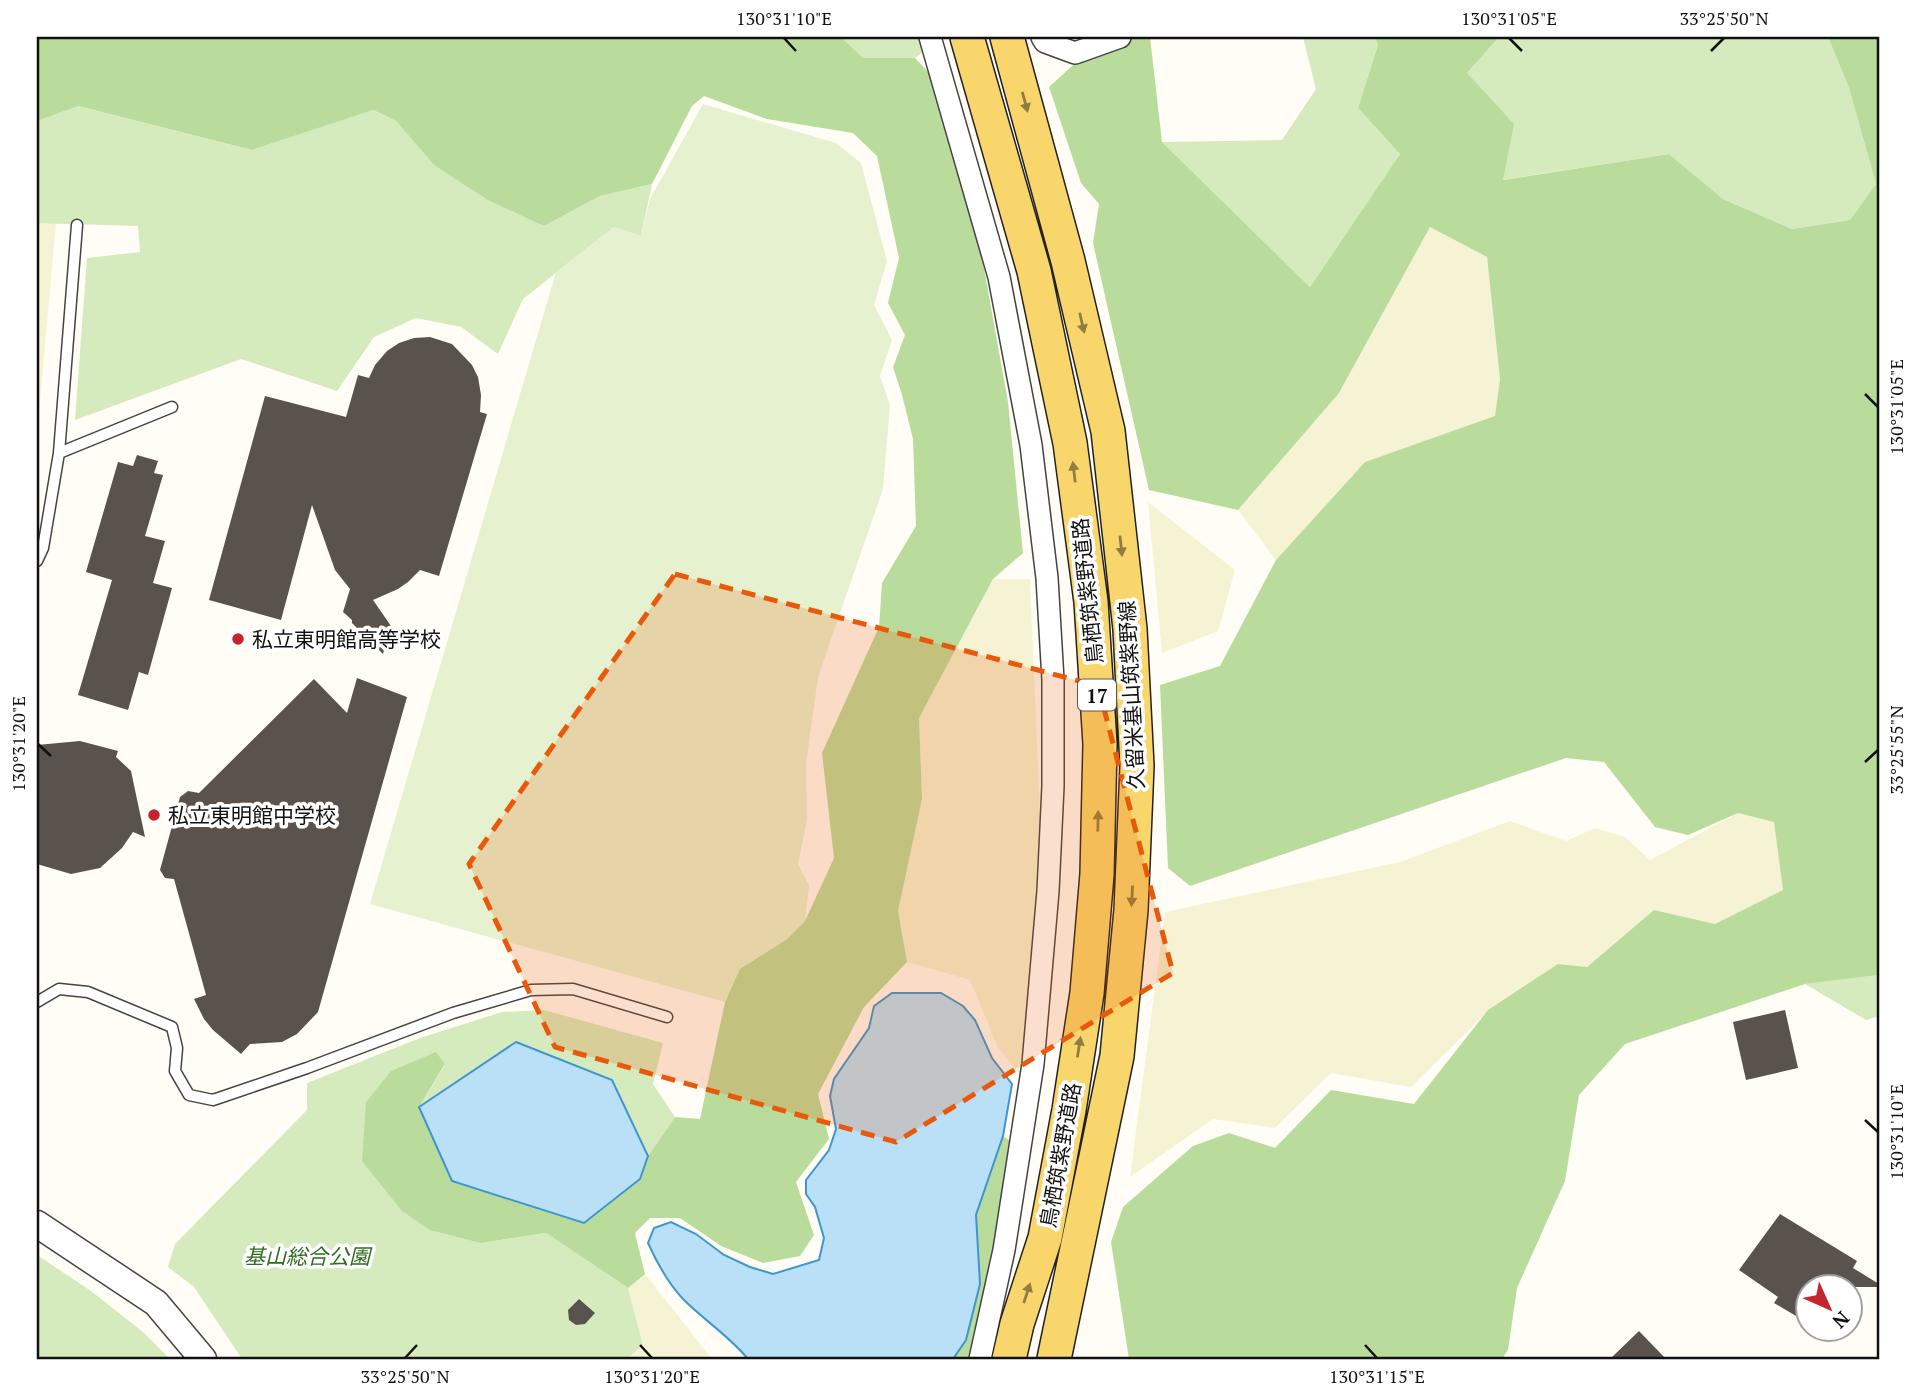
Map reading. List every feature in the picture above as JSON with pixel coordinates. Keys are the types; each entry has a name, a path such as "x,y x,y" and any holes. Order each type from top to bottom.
{"main road":[{"name":"鳥栖筑紫野道路","path":"967,37 1034,271 1070,443 1091,602 1100,744 1097,874 1087,993 1045,1238 1017,1324 1009,1359"},
{"name":"久留米基山筑紫野線","path":"1007,37 1068,261 1108,431 1130,629 1138,766 1131,910 1117,1056 1054,1359"}],"street":[{"path":"930,37 999,277 1031,444 1047,578 1053,680 1053,786 1048,891 1033,1064 1004,1250 980,1359"},
{"path":"1042,37 1045,42 1075,53 1120,37"},
{"path":"37,1224 156,1303 204,1359"}],"lane":[{"path":"37,561 43,548 59,453 77,225"},
{"path":"59,453 172,407"},
{"path":"37,1002 59,989 88,992 172,1027 177,1048 175,1071 188,1095 213,1100 453,1013 531,990 573,989 667,1017"}],"highlighted area":[{"path":"675,574 1098,686 1173,973 896,1142 555,1047 469,864"}],"shaded area":[{"path":"37,223 56,223 37,435"},
{"path":"1430,227 1487,257 1500,379 1495,417 1365,462 1276,560 1238,510 1339,393"},
{"path":"1148,502 1235,570 1218,631 1162,653"},
{"path":"993,579 1030,579 1042,860 1020,1074 998,1048 970,980 907,962 898,911 922,799 919,718"},
{"path":"1738,813 1774,822 1783,890 1715,924 1654,910 1587,967 1558,964 1489,1010 1411,1087 1331,1073 1275,1128 1213,1119 1130,1177 1165,912 1400,862 1510,821 1566,841 1595,828 1625,837 1650,860"},
{"path":"645,1274 712,1359 626,1359 643,1344 628,1288"}],"green space":[{"path":"37,37 841,37 863,58 915,58 935,79 980,246 1008,402 1023,553 993,579 919,718 922,799 898,911 907,962 864,1007 818,1094 829,1139 796,1182 814,1235 800,1256 763,1263 721,1246 680,1218 650,1218 635,1233 645,1274 628,1288 546,1233 481,1243 430,1230 402,1211 362,1161 366,1102 391,1071 436,1052 445,1064 419,1107 640,1179 648,1156 675,1117 700,1119 725,1002 739,969 787,939 805,921 834,858 822,753 879,627 882,583 916,526 913,439 893,367 905,335 888,303 899,258 877,156 853,133 767,119 704,96 692,106 652,184 600,196 544,226 488,200 434,165 396,121 373,110 252,150 78,106 37,121"},
{"path":"841,37 945,37 915,58 862,58"},
{"path":"1077,37 1150,37 1162,142 1310,287 1400,154 1358,108 1378,45 1375,37 1499,37 1467,73 1514,124 1503,180 1669,154 1723,199 1792,229 1850,220 1876,184 1849,88 1828,37 1879,37 1879,975 1805,984 1625,1044 1579,1095 1565,1181 1517,1288 1508,1350 1502,1359 1129,1359 1111,1242 1123,1207 1193,1146 1229,1133 1275,1148 1331,1090 1414,1104 1488,1010 1558,964 1587,967 1654,910 1715,924 1783,890 1774,822 1738,813 1688,835 1655,827 1604,762 1566,758 1190,886 1168,868 1160,685 1220,666 1276,560 1365,462 1495,416 1500,379 1487,257 1430,227 1339,393 1238,510 1149,490 1093,243 1099,204 1081,183 1049,87 1092,48"},
{"path":"1303,37 1375,37 1378,45 1358,108 1400,154 1310,287 1162,142 1282,140 1316,89"},
{"path":"1499,37 1828,37 1849,88 1876,184 1850,220 1792,229 1723,199 1669,154 1502,180 1467,73"},
{"path":"703,104 836,143 861,163 887,261 874,305 892,340 880,376 890,405 883,489 818,677 806,764 807,820 798,864 809,885 805,921 787,939 740,969 725,1002 370,904 556,272 614,227 641,236 650,199"},
{"path":"77,106 252,150 372,110 396,121 434,165 544,226 600,196 652,184 641,236 614,227 523,299 498,354 461,327 416,318 374,337 337,391 241,359 75,420 87,258 140,252 138,226 37,223 37,121"},
{"path":"1879,975 1879,1016 1866,1020 1805,984"},
{"name":"基山総合公園","path":"544,1010 663,1043 653,1084 675,1117 648,1156 612,1080 516,1043 419,1107 445,1065 391,1071 481,1243 546,1233 628,1288 643,1345 626,1359 242,1359 194,1287 168,1267 175,1244 307,1110 307,1083 420,1038 502,1012"},
{"path":"1003,1136 1027,1152 986,1359 953,1359 966,1340 980,1284 976,1215"},
{"path":"37,1255 91,1291 143,1332 170,1359 37,1359"}],"water":[{"path":"892,993 941,993 963,1006 975,1020 992,1058 1012,1084 1003,1136 976,1215 980,1284 966,1340 953,1359 748,1359 678,1293 663,1273 648,1243 654,1228 671,1222 696,1234 724,1255 773,1274 819,1260 824,1238 815,1207 806,1194 806,1180 829,1150 836,1129 830,1096 834,1079 869,1028 874,1006"},
{"path":"516,1042 612,1080 648,1156 640,1179 584,1223 452,1181 419,1107"}],"building":[{"path":"430,337 452,344 472,365 478,377 480,412 487,414 439,576 420,570 398,589 373,600 391,626 383,654 343,612 350,589 335,570 312,505 281,620 209,600 265,396 346,417 358,375 369,378 375,365 387,351 399,343"},
{"path":"137,455 158,461 154,473 163,475 145,536 165,541 153,583 172,588 148,675 139,672 128,710 78,695 112,580 86,572 118,462 133,466"},
{"path":"357,678 407,697 318,1012 297,1034 282,1042 250,1044 241,1054 213,1030 194,999 206,995 174,879 165,878 160,870 180,797 188,791 199,793 314,679 347,713"},
{"path":"80,741 118,751 116,757 131,771 145,837 133,832 122,848 100,868 71,874 37,864 37,745"},
{"path":"1785,1010 1798,1068 1746,1080 1733,1022"},
{"path":"1780,1214 1857,1261 1853,1268 1863,1274 1794,1274 1794,1315 1774,1303 1778,1297 1739,1270"},
{"path":"1864,1275 1879,1284 1879,1287 1864,1287"},
{"path":"579,1299 595,1313 585,1324 576,1325 569,1320 568,1310"},
{"path":"1639,1331 1666,1359 1610,1359"}],"place":[{"name":"私立東明館高等学校","path":"238,639"},
{"name":"私立東明館中学校","path":"154,815"}]}
